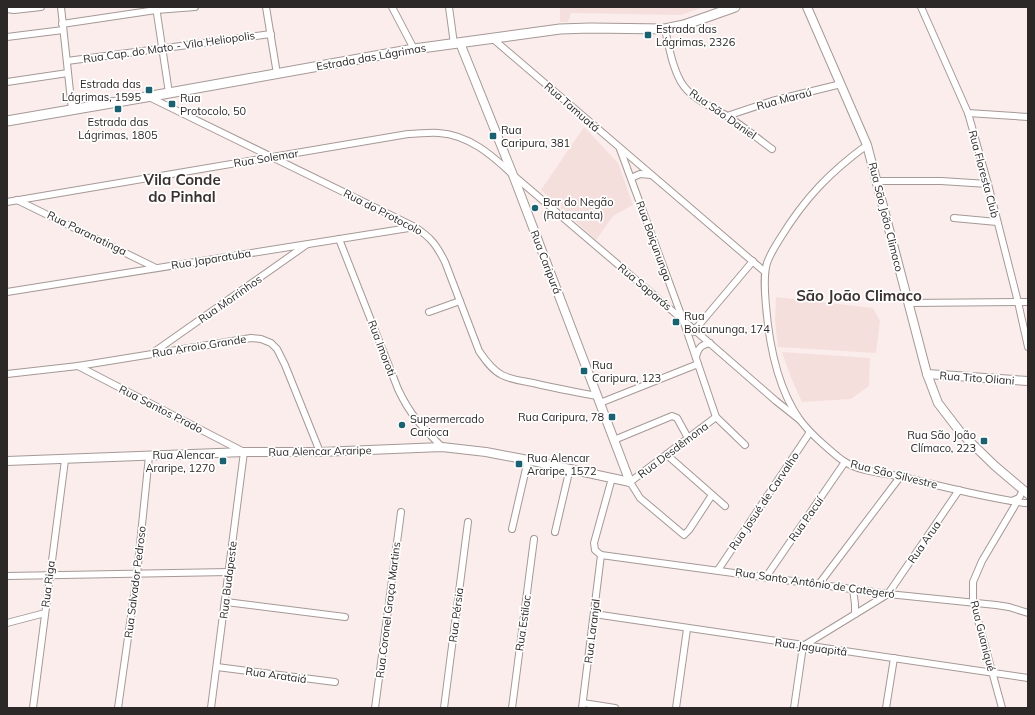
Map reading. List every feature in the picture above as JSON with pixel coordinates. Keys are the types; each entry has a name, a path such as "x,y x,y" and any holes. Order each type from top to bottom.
{"main road":[{"name":"Estrada das Lágrimas","path":"7,121 149,97 414,48 457,44 541,31 590,28 665,29 684,25 735,7"}],"street":[{"path":"7,9 41,7"},
{"path":"61,7 72,110"},
{"path":"7,37 156,8 195,7"},
{"path":"266,7 277,74"},
{"path":"392,7 414,48"},
{"path":"449,7 457,44"},
{"name":"Rua São João Climaco","path":"807,7 867,145 927,374 938,403 961,433 995,466 1026,492"},
{"name":"Rua Floresta Club","path":"921,7 968,113 988,184 1028,347"},
{"path":"156,8 169,93"},
{"name":"Rua São Daniel","path":"665,29 674,64 682,83 690,93 727,116 772,149"},
{"name":"Rua Cap. do Mato - Vila Heliopolis","path":"67,61 271,34"},
{"name":"Rua Tamuatá","path":"492,38 765,272"},
{"name":"Rua Caripurá","path":"457,44 513,175 630,482"},
{"path":"7,82 68,73"},
{"name":"Rua Maraú","path":"727,116 772,101 841,84"},
{"name":"Rua do Protocolo","path":"149,97 415,227 430,238 439,249 479,351 485,361 502,375 517,380 598,399"},
{"path":"968,113 1028,117"},
{"name":"Rua Solemar","path":"7,202 408,134 439,132 459,137 482,149 513,175"},
{"name":"Rua São Silvestre","path":"867,145 829,175 809,197 794,216 770,255 767,264 765,272 771,349 785,392 800,420 810,432 845,462 861,468 900,477 1014,502 1028,503"},
{"name":"Rua Boiçununga","path":"620,147 684,320 716,417 745,445"},
{"path":"631,178 640,174 652,175"},
{"name":"Rua Saparás","path":"513,175 800,420"},
{"path":"877,181 941,181 988,184"},
{"name":"Rua Paranatinga","path":"17,200 156,268"},
{"path":"954,218 997,222"},
{"name":"Rua Japaratuba","path":"7,292 415,227"},
{"name":"Rua Imoroti","path":"339,239 398,389 407,407 420,425 442,447"},
{"name":"Rua Morrinhos","path":"152,353 308,244"},
{"path":"689,337 753,261"},
{"path":"429,312 460,301"},
{"path":"908,303 1028,302"},
{"name":"Rua Arroio Grande","path":"7,374 78,366 251,338 261,339 271,343 277,349 285,365 320,452"},
{"path":"696,356 697,351 701,346 710,343"},
{"path":"598,399 698,364"},
{"name":"Rua Santos Prado","path":"78,366 244,452"},
{"name":"Rua Tito Oliani","path":"927,374 1028,381"},
{"path":"776,401 785,392"},
{"path":"614,440 672,416 677,418 688,438"},
{"name":"Rua Desdêmona","path":"630,482 716,417"},
{"name":"Rua Josué de Carvalho","path":"718,570 810,432"},
{"name":"Rua Alencar Araripe","path":"7,461 65,460 244,452 320,452 442,447 486,452 570,468 630,482"},
{"name":"Rua Budapeste","path":"211,708 226,602 244,452"},
{"path":"667,455 725,506"},
{"name":"Rua Salvador Pedroso","path":"118,708 137,574 149,456"},
{"name":"Rua Riga","path":"32,708 65,460"},
{"path":"512,529 528,460"},
{"name":"Rua Pacuí","path":"766,577 845,462"},
{"path":"554,532 570,468"},
{"path":"819,584 900,477"},
{"path":"601,554 595,550 594,543 612,478"},
{"path":"630,482 640,498 684,535 689,530 712,495"},
{"name":"Rua Arua","path":"888,594 960,490"},
{"path":"1014,502 1026,492"},
{"name":"Rua Guaniqué","path":"1002,708 973,602 973,582 975,574 1014,502"},
{"name":"Rua Coronel Graça Martins","path":"375,708 401,512"},
{"name":"Rua Pérsia","path":"444,708 468,522"},
{"name":"Rua Estilac","path":"512,708 534,539"},
{"name":"Rua Santo Antônio de Categeró","path":"601,554 888,594 973,602 1008,607 1028,614"},
{"name":"Rua Laranjal","path":"582,705 601,554"},
{"path":"7,576 229,572"},
{"path":"853,589 855,614"},
{"path":"794,708 804,646 888,594"},
{"path":"226,602 345,617"},
{"path":"7,623 45,613"},
{"name":"Rua Jaguapitâ","path":"594,614 687,629 1028,678"},
{"path":"676,708 687,629"},
{"path":"886,708 894,658"},
{"name":"Rua Arataiá","path":"217,667 335,682"},
{"path":"582,705 615,708"}],"shaded area":[{"path":"560,7 704,7 681,15 571,13 568,22 560,22"},
{"path":"584,127 618,163 633,205 613,216 596,240 541,190"},
{"path":"776,297 873,308 880,321 876,353 778,347 775,321"},
{"path":"782,352 870,358 869,386 851,399 802,402"}],"place":[{"name":"Estrada das Lágrimas, 2326","path":"648,35"},
{"name":"Estrada das Lágrimas, 1595","path":"149,90"},
{"name":"Rua Protocolo, 50","path":"172,104"},
{"name":"Estrada das Lágrimas, 1805","path":"118,109"},
{"name":"Rua Caripura, 381","path":"493,136"},
{"name":"Bar do Negão (Ratacanta)","path":"535,208"},
{"name":"Rua Boicununga, 174","path":"676,322"},
{"name":"Rua Caripura, 123","path":"584,371"},
{"name":"Rua Caripura, 78","path":"612,417"},
{"name":"Supermercado Carioca","path":"402,425"},
{"name":"Rua São João Clímaco, 223","path":"984,441"},
{"name":"Rua Alencar Araripe, 1270","path":"223,461"},
{"name":"Rua Alencar Araripe, 1572","path":"519,464"}],"district":[{"name":"Vila Conde do Pinhal","path":"182,188"},
{"name":"São João Climaco","path":"859,296"}]}
